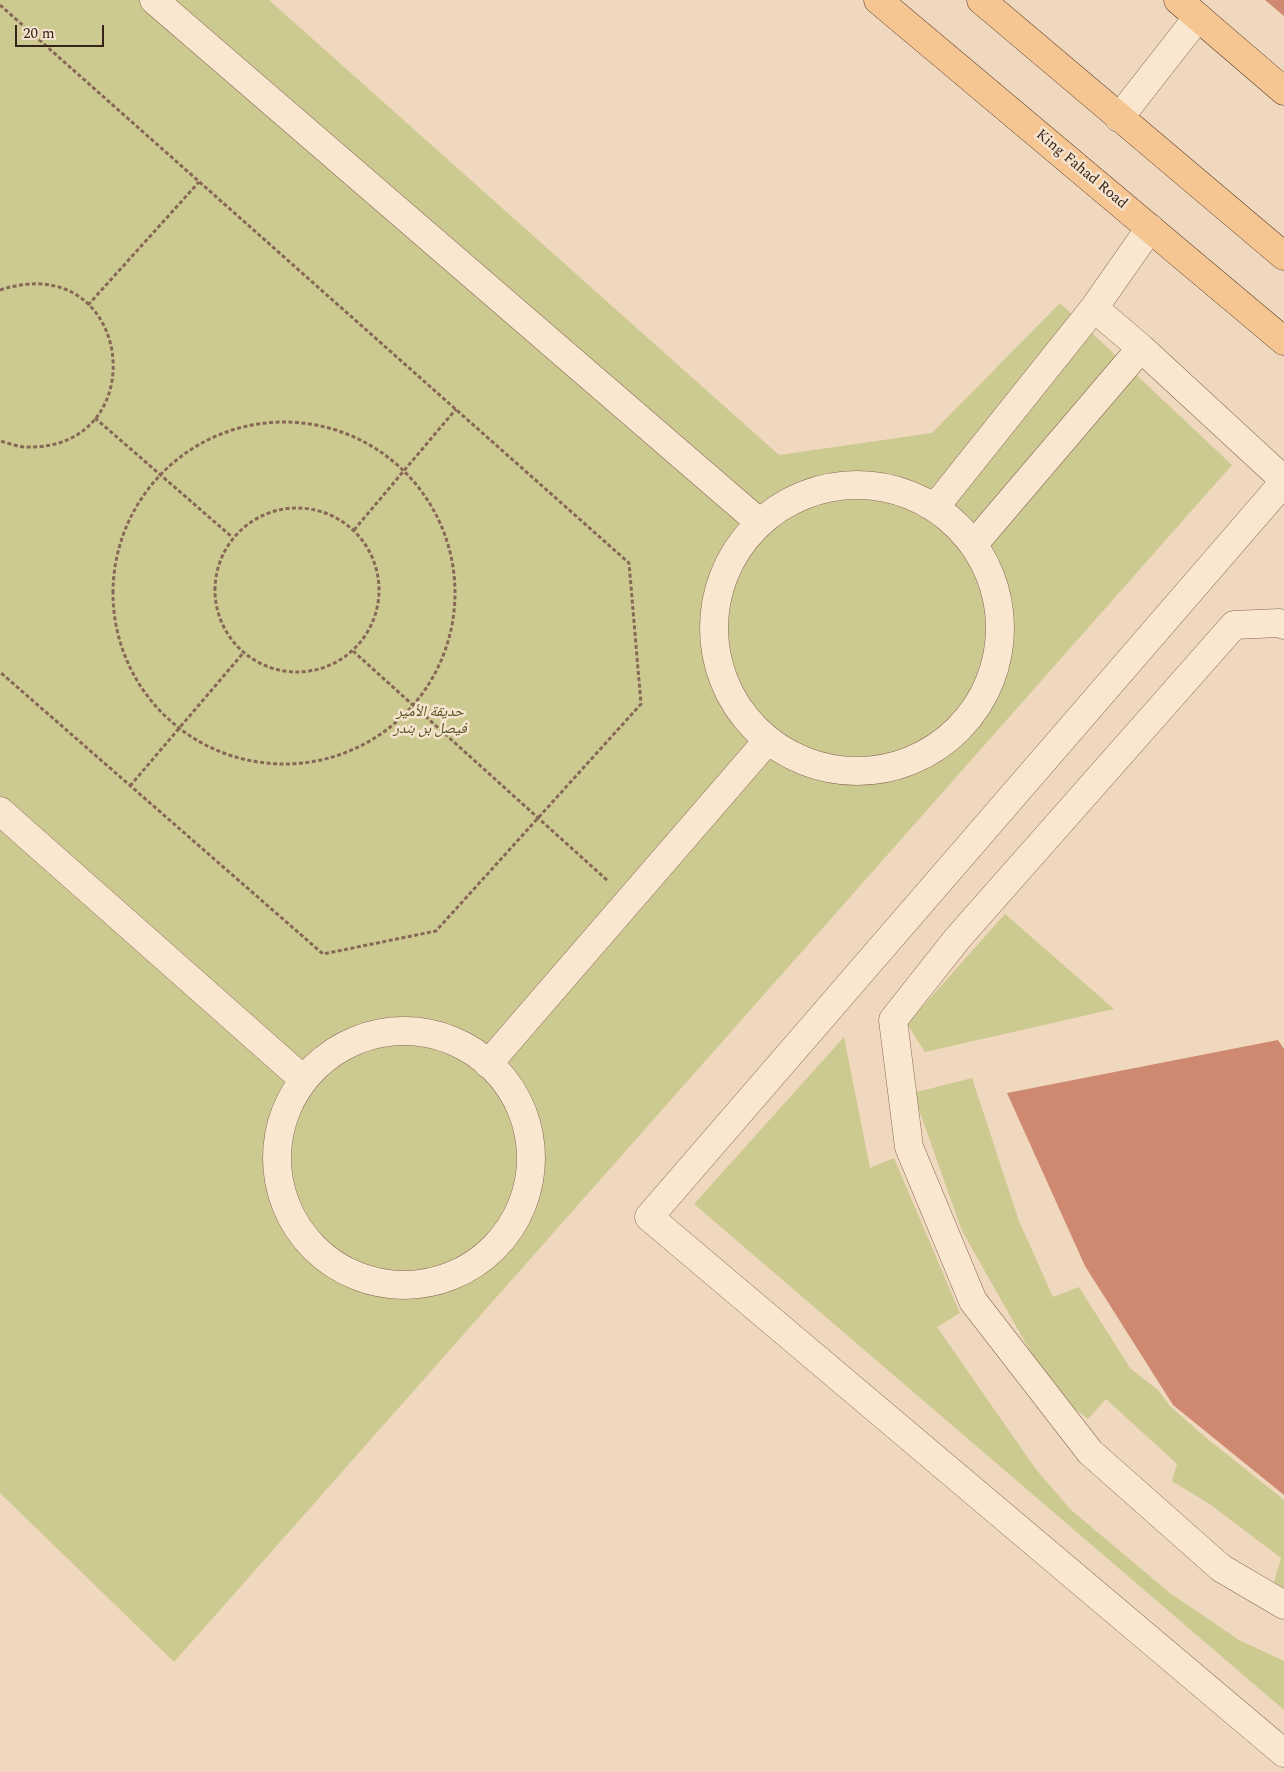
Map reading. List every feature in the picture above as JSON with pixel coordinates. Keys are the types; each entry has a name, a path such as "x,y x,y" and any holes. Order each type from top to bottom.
{"main road":[{"name":"King Fahad Road","path":"878,0 1284,340"},
{"path":"982,0 1284,256"},
{"path":"1188,8 1284,91"}],"street":[{"path":"154,0 758,522"},
{"path":"1119,118 1188,8"},
{"path":"936,506 1094,308 1150,228"},
{"path":"1094,308 1141,348 1284,481 649,1217 1284,1752"},
{"path":"974,544 1141,348"},
{"path":"846,485 894,490 936,506 974,544 995,588 1001,636 990,683 964,724 928,753 884,769 838,771 794,758 755,731 728,694 714,650 714,604 730,560 758,522 798,497 846,485"},
{"path":"1284,625 1279,623 1234,625 957,939 893,1020 909,1147 973,1301 1090,1452 1221,1568 1284,1605"},
{"path":"488,1064 768,740"},
{"path":"0,812 304,1080"},
{"path":"395,1030 437,1034 475,1052 506,1080 525,1117 532,1158 525,1199 505,1236 474,1265 434,1282 391,1285 350,1274 315,1250 289,1216 276,1176 278,1134 293,1094 304,1080 319,1062 355,1040 395,1030"}],"path":[{"path":"0,4 629,563 641,704 436,932 323,954 0,672"},
{"path":"88,305 200,182"},
{"path":"0,290 21,283 49,284 76,295 97,314 111,338 115,366 110,394 95,418 75,436 51,446 24,447 0,441"},
{"path":"354,530 456,409"},
{"path":"95,418 232,537"},
{"path":"274,421 331,427 383,452 424,492 450,544 456,601 444,657 414,706 371,741 319,761 264,764 210,748 164,717 131,672 113,620 113,564 132,510 160,475 168,465 217,434 274,421"},
{"path":"305,507 331,514 354,530 370,551 379,577 379,604 370,630 352,651 330,666 302,672 275,670 250,658 230,640 217,615 214,588 219,561 232,537 253,519 278,509 305,507"},
{"path":"352,651 593,866 628,902"},
{"path":"130,786 244,652"}],"green space":[{"name":"حديقة الأمير فيصل بن بندر","path":"0,0 269,0 779,455 932,433 1060,303 1232,465 174,1662 0,1493"},
{"path":"1005,914 1114,1009 925,1052 907,1024"},
{"path":"844,1037 870,1168 894,1158 960,1313 937,1327 1035,1468 1070,1509 1170,1593 1239,1640 1284,1661 1284,1710 694,1204"},
{"path":"972,1078 1019,1221 1053,1297 1079,1287 1130,1368 1158,1390 1170,1406 1204,1436 1284,1500 1284,1594 1272,1589 1281,1558 1211,1505 1172,1481 1177,1464 1106,1399 1088,1419 1054,1393 962,1231 913,1093"}],"building":[{"path":"1265,0 1284,0 1284,16"},
{"path":"1278,1040 1284,1049 1284,1495 1173,1405 1085,1266 1007,1093"}]}
